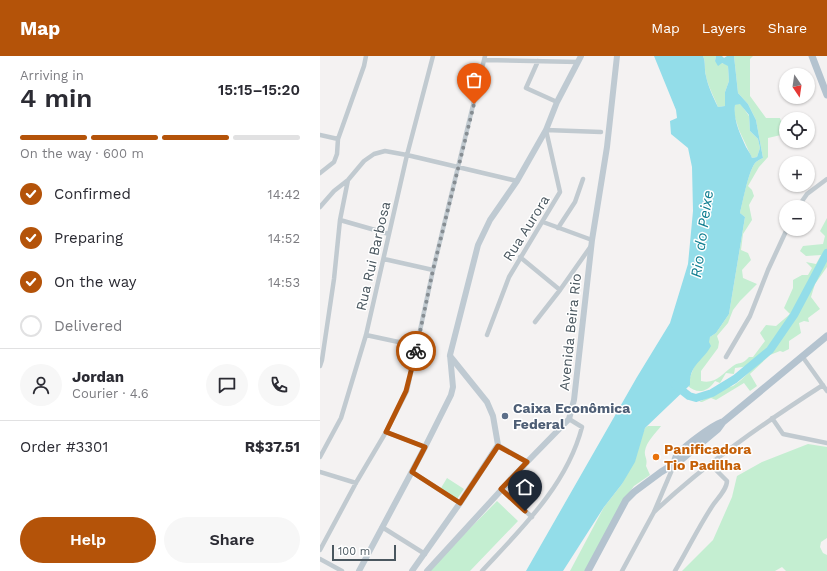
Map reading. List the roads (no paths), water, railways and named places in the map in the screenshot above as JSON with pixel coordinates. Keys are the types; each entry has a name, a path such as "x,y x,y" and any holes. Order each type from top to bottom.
{"main road":[{"path":"814,57 827,95"},
{"path":"588,571 626,500 645,483 682,459 689,449 718,429 723,422 827,336"}],"street":[{"path":"320,173 334,162 337,154 338,139 364,66 366,56"},
{"name":"Rua Rui Barbosa","path":"320,457 341,418 366,335 407,155 433,56"},
{"name":"Avenida Beira Rio","path":"569,419 574,400 592,243 607,148 617,56"},
{"path":"320,550 356,483 386,432 406,391 433,270 485,58 538,61 579,59 557,102 546,130 517,182 490,220 478,245 450,355 453,387 451,395 359,571"},
{"path":"538,61 526,88 557,102"},
{"path":"546,130 601,132"},
{"name":"Rua Aurora","path":"487,335 509,277 560,192 546,130"},
{"path":"320,135 338,139"},
{"path":"320,207 334,191 348,180 364,161 374,154 385,151 517,182"},
{"path":"558,228 575,202 583,179"},
{"path":"803,200 808,194 827,179"},
{"path":"320,366 334,279 340,220 348,180"},
{"path":"340,220 389,234"},
{"path":"535,322 560,290 592,243 543,222"},
{"path":"726,357 750,316 768,270 784,236"},
{"path":"520,257 560,290"},
{"path":"384,259 433,270"},
{"path":"366,335 417,346"},
{"path":"320,354 323,350"},
{"path":"412,571 498,446 493,416 487,402 450,355"},
{"path":"802,356 827,391"},
{"path":"452,376 462,370"},
{"path":"654,512 714,461 772,418 824,385"},
{"path":"772,418 783,434 827,443"},
{"path":"426,571 501,489 569,419 582,427 578,444 559,479 532,517 482,571"},
{"path":"386,432 425,447"},
{"path":"498,446 527,462"},
{"path":"675,571 701,524 726,486 727,481 715,468 714,461"},
{"path":"622,571 654,512 674,463"},
{"path":"320,472 356,483"},
{"path":"412,472 460,503"},
{"path":"501,489 532,517"},
{"path":"382,527 425,554"},
{"path":"320,559 342,571"}],"water":[{"name":"Rio do Peixe","path":"654,56 703,56 708,84 718,107 725,106 725,92 729,81 728,66 722,63 718,66 715,61 716,56 722,56 724,58 727,56 734,56 738,93 748,104 756,120 763,158 756,162 752,168 740,213 745,217 729,314 716,333 710,337 709,342 711,346 694,368 690,378 690,385 645,428 635,462 622,484 604,507 563,571 526,571 637,377 670,323 688,264 693,211 692,167 688,148 671,134 670,121 677,118 676,110","holes":["740,104 749,115 750,131 758,139 760,148 757,157 752,158 738,126 735,116 735,105"]}],"waterway":[{"path":"675,385 689,396 696,398 712,393 735,379 770,350 794,315 827,253"}],"place":[{"name":"Caixa Econômica Federal","path":"505,416"},
{"name":"Panificadora Tio Padilha","path":"656,457"}]}
